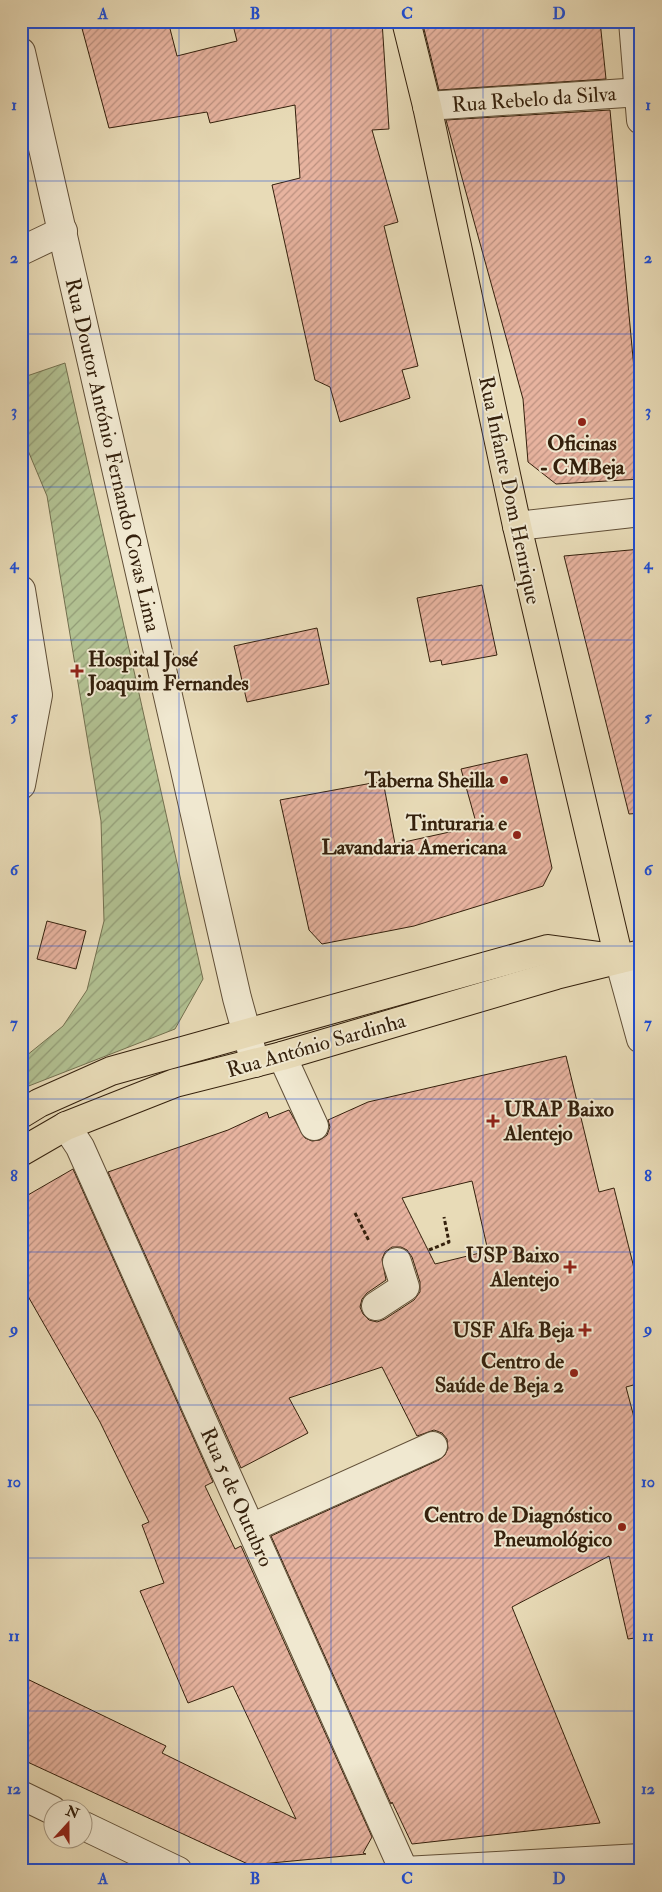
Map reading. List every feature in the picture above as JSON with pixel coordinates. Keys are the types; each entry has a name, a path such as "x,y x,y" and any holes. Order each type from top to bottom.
{"main road":[{"name":"Rua Infante Dom Henrique","path":"406,21 427,106 517,526 630,956"},
{"name":"Rua António Sardinha","path":"21,1114 39,1103 111,1071 548,948 630,956"},
{"name":"Rua António Sardinha","path":"21,1152 66,1126 175,1083 282,1056 630,956"}],"street":[{"path":"633,21 641,120"},
{"name":"Rua Doutor António Fernando Covas Lima","path":"21,52 245,1032 255,1063"},
{"name":"Rua Rebelo da Silva","path":"427,106 639,92"},
{"path":"21,251 63,231"},
{"path":"517,526 641,512"},
{"path":"21,785 38,695 23,609"},
{"path":"630,956 641,1039"},
{"path":"282,1056 314,1126"},
{"name":"Rua 5 de Outubro","path":"66,1126 80,1146 404,1871"},
{"path":"376,1306 405,1286 397,1262"},
{"path":"251,1528 433,1446"},
{"path":"21,1795 42,1805"},
{"path":"92,1830 178,1871"},
{"path":"404,1871 641,1858"}],"green space":[{"path":"65,363 203,979 175,1029 21,1089 21,1060 63,1026 87,990 104,921 101,821 47,496 24,441 21,448 21,378"}],"building":[{"path":"80,21 168,21 177,56 237,41 232,21 382,21 389,129 372,130 398,222 384,226 418,366 402,370 410,398 340,422 330,387 315,380 272,185 300,178 295,105 210,123 207,112 109,128"},
{"path":"422,21 600,21 606,79 439,90"},
{"path":"610,110 641,444 641,479 556,484 528,462 523,399 446,120"},
{"path":"641,549 641,813 629,814 564,556"},
{"path":"482,585 497,655 442,665 441,660 430,662 417,598"},
{"path":"317,628 329,684 247,702 234,646"},
{"path":"527,754 552,868 543,886 414,926 322,944 309,930 280,800 383,781 395,844 477,826 461,769"},
{"path":"47,921 86,931 76,969 37,959"},
{"path":"566,1056 599,1192 614,1188 641,1296 641,1383 626,1387 641,1444 641,1637 628,1639 609,1556 512,1607 600,1823 412,1844 392,1802 391,1804 271,1536 439,1460 445,1455 448,1448 447,1439 442,1433 434,1430 417,1436 382,1367 289,1398 308,1433 241,1468 108,1172 228,1130 267,1112 269,1118 289,1110 305,1138 312,1141 320,1140 327,1135 330,1127 328,1120 368,1102","holes":["472,1181 488,1251 435,1264 402,1198","392,1247 401,1247 407,1250 412,1257 420,1282 420,1292 414,1300 385,1319 377,1322 369,1320 363,1314 360,1307 362,1299 367,1293 386,1280 382,1259 385,1252"]},
{"path":"73,1169 213,1482 205,1486 235,1549 241,1546 372,1837 363,1853 366,1854 250,1865 21,1759 21,1676 166,1746 162,1753 296,1819 233,1686 188,1703 140,1591 164,1583 142,1525 149,1522 100,1422 21,1284 21,1199"}],"place":[{"name":"Oficinas - CMBeja","path":"582,422"},
{"name":"Hospital José Joaquim Fernandes","path":"77,671"},
{"name":"Taberna Sheilla","path":"504,780"},
{"name":"Tinturaria e Lavandaria Americana","path":"517,835"},
{"name":"URAP Baixo Alentejo","path":"493,1121"},
{"name":"USP Baixo Alentejo","path":"570,1267"},
{"name":"USF Alfa Beja","path":"585,1330"},
{"name":"Centro de Saúde de Beja 2","path":"574,1373"},
{"name":"Centro de Diagnóstico Pneumológico","path":"622,1527"}]}
